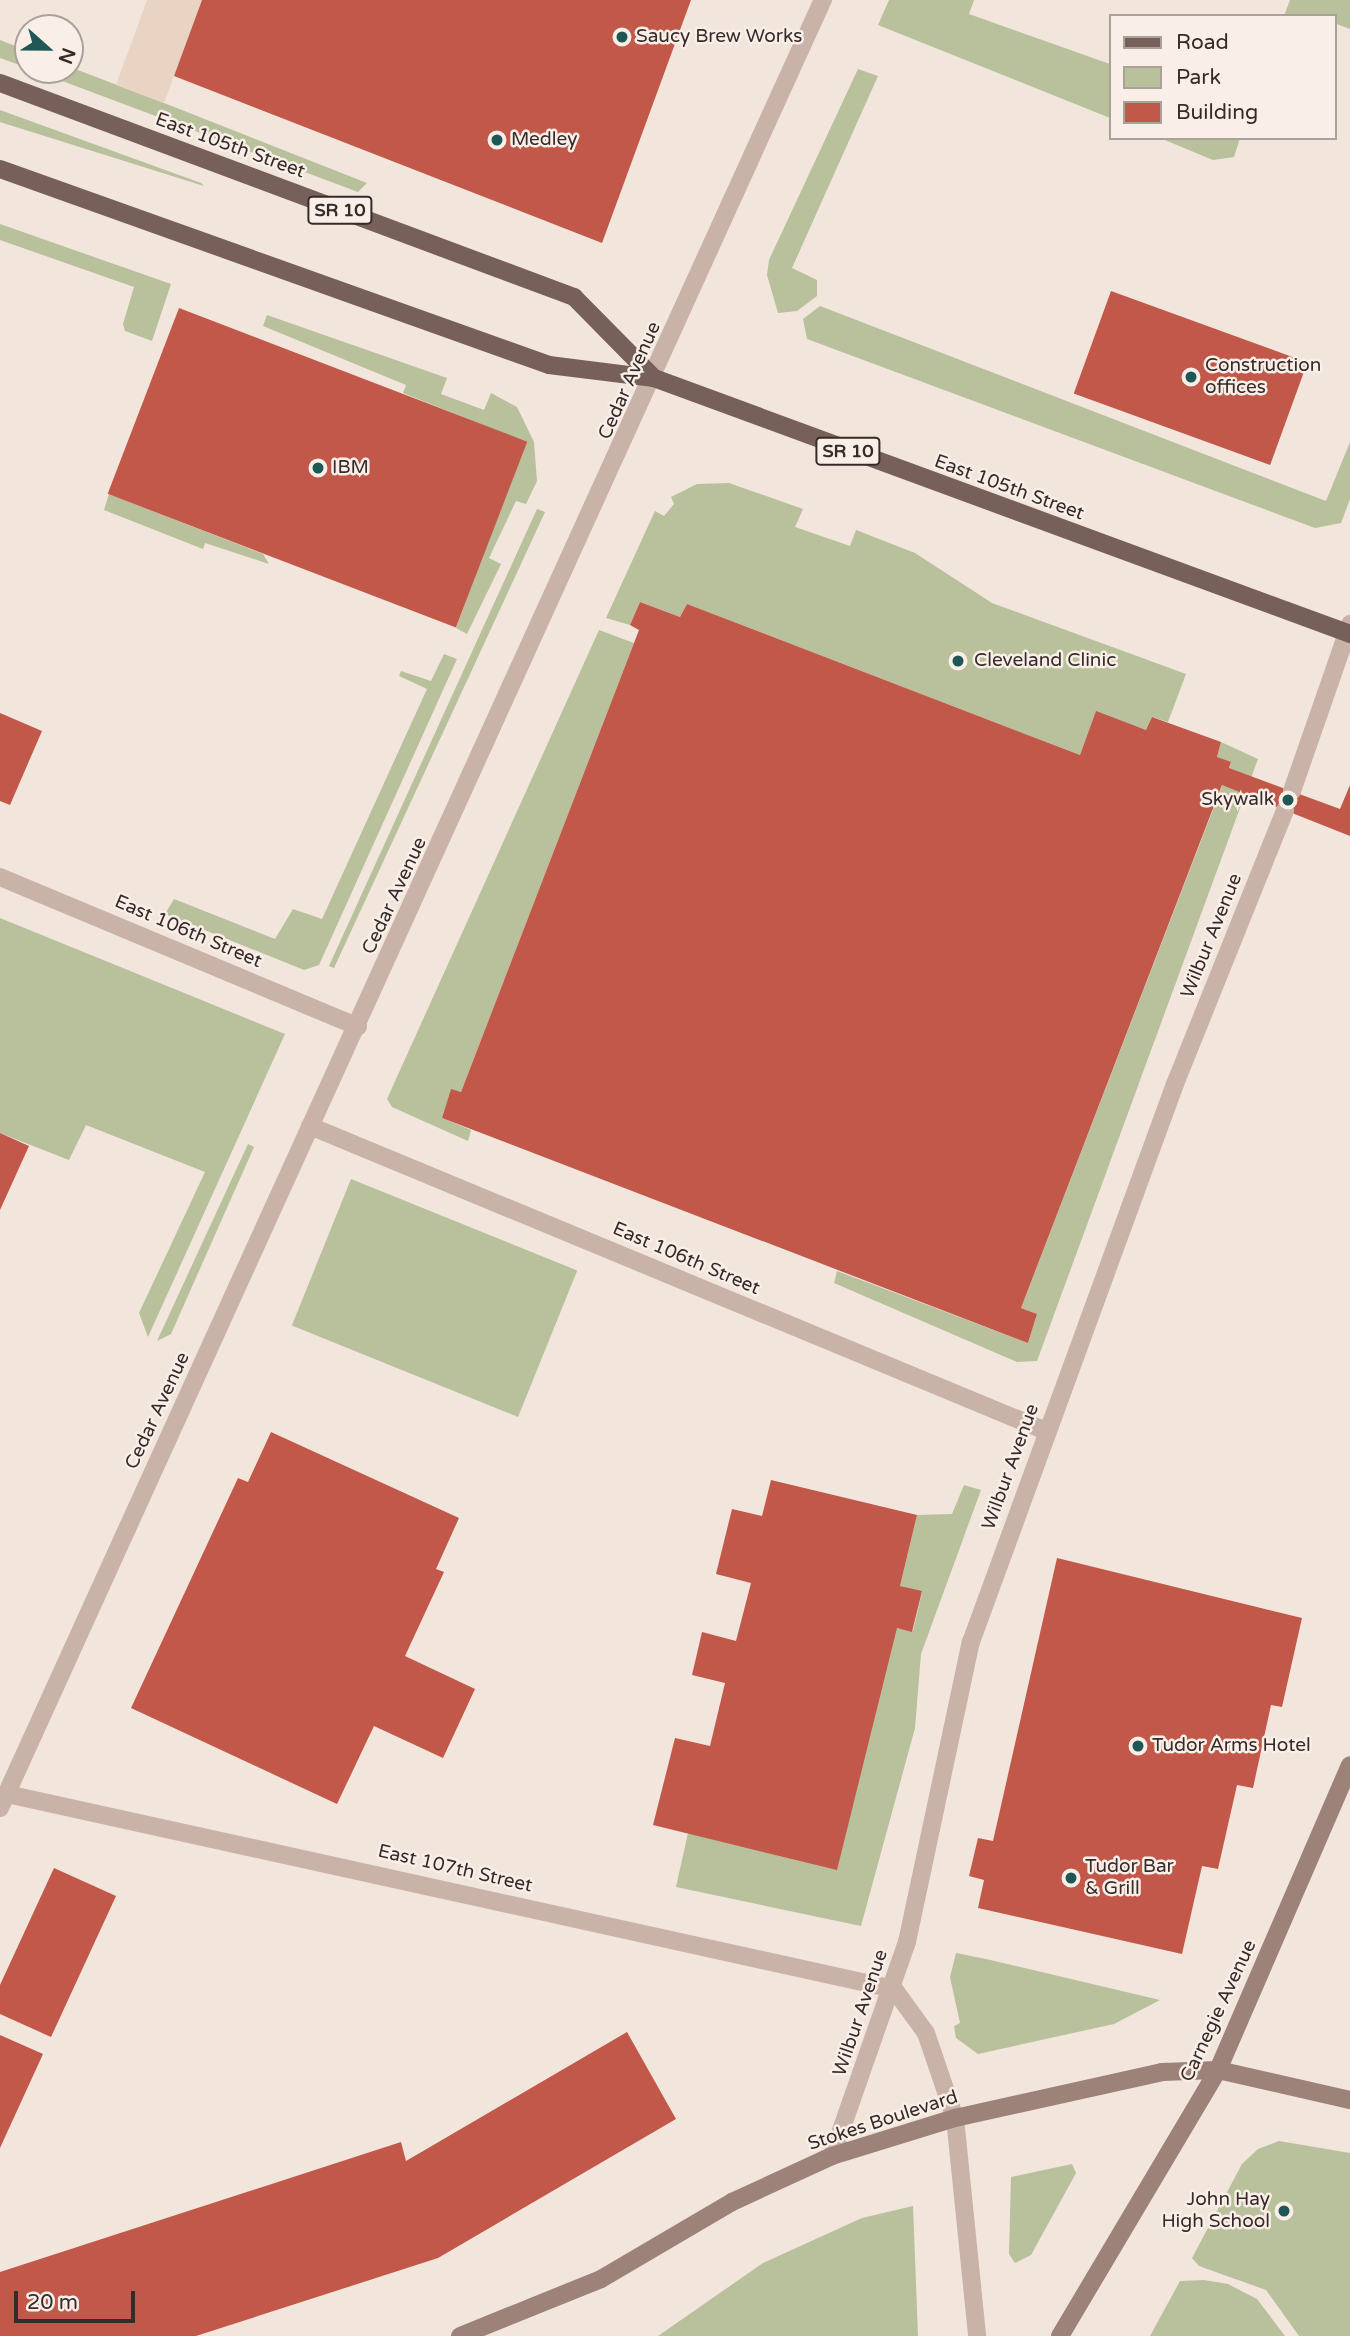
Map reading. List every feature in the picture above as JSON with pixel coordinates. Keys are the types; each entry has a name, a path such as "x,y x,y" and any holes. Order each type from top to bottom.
{"main road":[{"name":"East 105th Street","path":"0,83 574,297 654,378"},
{"name":"East 105th Street","path":"0,169 549,365 654,378 1349,630"},
{"name":"Carnegie Avenue","path":"1060,2336 1218,2070 1350,1765"},
{"name":"Stokes Boulevard","path":"460,2336 601,2278 732,2202 832,2156 956,2118 1162,2072 1218,2070 1350,2100"}],"street":[{"name":"Cedar Avenue","path":"3,1801 654,378 823,0"},
{"path":"1292,791 1323,715 1349,630"},
{"name":"Wilbur Avenue","path":"832,2156 894,1989 971,1642 1175,1084 1285,810"},
{"name":"East 106th Street","path":"0,877 358,1027"},
{"name":"East 106th Street","path":"310,1126 1046,1432"},
{"name":"East 107th Street","path":"3,1801 894,1989"},
{"path":"894,1989 926,2033 956,2118 976,2336"}],"green space":[{"path":"889,0 974,0 969,14 1108,63 1108,117 878,25"},
{"path":"1290,0 1350,0 1350,29 1336,24 1336,14 1285,14"},
{"path":"0,40 14,46 14,63 0,58"},
{"path":"858,69 878,76 792,268 817,280 817,296 797,311 778,313 767,275 769,260"},
{"path":"84,72 367,183 358,192 70,84 84,84"},
{"path":"0,110 201,183 204,186 0,122"},
{"path":"1165,140 1239,140 1234,157 1213,160"},
{"path":"0,224 171,284 152,341 125,331 123,324 134,287 0,240"},
{"path":"820,306 1326,501 1350,442 1350,499 1341,523 1315,528 807,339 803,319"},
{"path":"267,315 447,378 441,394 484,410 491,393 517,407 534,442 537,481 526,504 516,501 489,558 501,564 467,634 456,628 526,442 403,393 406,385 263,326"},
{"path":"729,483 803,509 795,527 850,546 856,530 915,553 992,603 1186,674 1168,722 1152,717 1146,730 1096,712 1080,755 687,604 680,617 640,602 630,625 606,618 655,511 664,516 674,504 671,497 697,484"},
{"path":"109,494 263,554 269,564 205,543 203,549 104,510"},
{"path":"537,509 545,512 334,968 329,966"},
{"path":"599,630 634,643 461,1092 451,1090 442,1118 471,1130 468,1141 392,1107 387,1099"},
{"path":"444,654 457,659 319,965 304,970 165,914 174,899 275,939 293,909 322,919 427,689 399,676 401,671 431,681"},
{"path":"1221,742 1258,759 1037,1361 1017,1362 834,1283 837,1271 1028,1343 1037,1314 1021,1308 1231,763 1217,757"},
{"path":"0,918 285,1034 148,1337 139,1313 205,1172 86,1125 69,1160 0,1133"},
{"path":"248,1144 254,1147 171,1334 157,1341"},
{"path":"351,1179 577,1270 518,1417 292,1325"},
{"path":"964,1485 981,1490 921,1654 915,1728 861,1926 676,1887 688,1833 897,1628 913,1631 922,1592 900,1586 917,1515 952,1514"},
{"path":"956,1953 1160,2000 1114,2024 978,2054 956,2038 954,2026 960,2023 950,1977"},
{"name":"John Hay High School","path":"1279,2141 1350,2153 1350,2336 1299,2336 1266,2290 1199,2266 1192,2258 1242,2164 1258,2149"},
{"path":"1072,2164 1076,2173 1031,2255 1015,2263 1009,2254 1011,2177"},
{"path":"913,2206 918,2336 658,2336 763,2263 862,2218"},
{"path":"1204,2280 1228,2284 1257,2299 1285,2336 1150,2336 1180,2281"}],"shaded area":[{"path":"147,0 202,0 164,103 116,85"}],"building":[{"name":"Medley","path":"202,0 691,0 602,243 174,76"},
{"name":"Construction offices","path":"1111,291 1307,362 1270,465 1074,393"},
{"name":"IBM","path":"179,308 527,442 456,627 108,494"},
{"path":"640,602 680,617 687,604 1080,755 1096,711 1146,730 1152,717 1221,742 1217,757 1231,762 1229,768 1340,809 1350,785 1350,836 1222,785 1021,1308 1037,1314 1028,1343 442,1118 451,1089 461,1092 639,630 630,625"},
{"path":"0,713 42,731 10,805 0,801"},
{"path":"0,1133 29,1146 0,1210"},
{"path":"271,1432 459,1518 436,1569 444,1572 405,1656 475,1689 443,1758 374,1726 337,1804 131,1708 238,1478 248,1482"},
{"path":"771,1480 917,1515 900,1586 922,1591 912,1632 897,1628 837,1870 653,1825 675,1738 710,1746 725,1683 692,1675 702,1632 736,1641 751,1583 716,1574 732,1509 762,1516"},
{"name":"Tudor Arms Hotel","path":"1057,1558 1302,1618 1282,1707 1271,1705 1253,1788 1237,1785 1218,1869 1202,1866 1182,1954 978,1908 984,1880 969,1876 978,1838 993,1841"},
{"path":"54,1868 116,1896 51,2037 0,2014 0,1985"},
{"path":"627,2032 676,2119 438,2258 196,2336 0,2336 0,2272 401,2142 406,2161"},
{"path":"0,2035 43,2054 0,2148"}],"place":[{"name":"Saucy Brew Works","path":"622,37"},
{"name":"Medley","path":"497,140"},
{"name":"Construction offices","path":"1191,377"},
{"name":"IBM","path":"318,468"},
{"name":"Cleveland Clinic","path":"958,661"},
{"name":"Skywalk","path":"1288,800"},
{"name":"Tudor Arms Hotel","path":"1138,1746"},
{"name":"Tudor Bar & Grill","path":"1071,1878"},
{"name":"John Hay High School","path":"1284,2211"}]}
